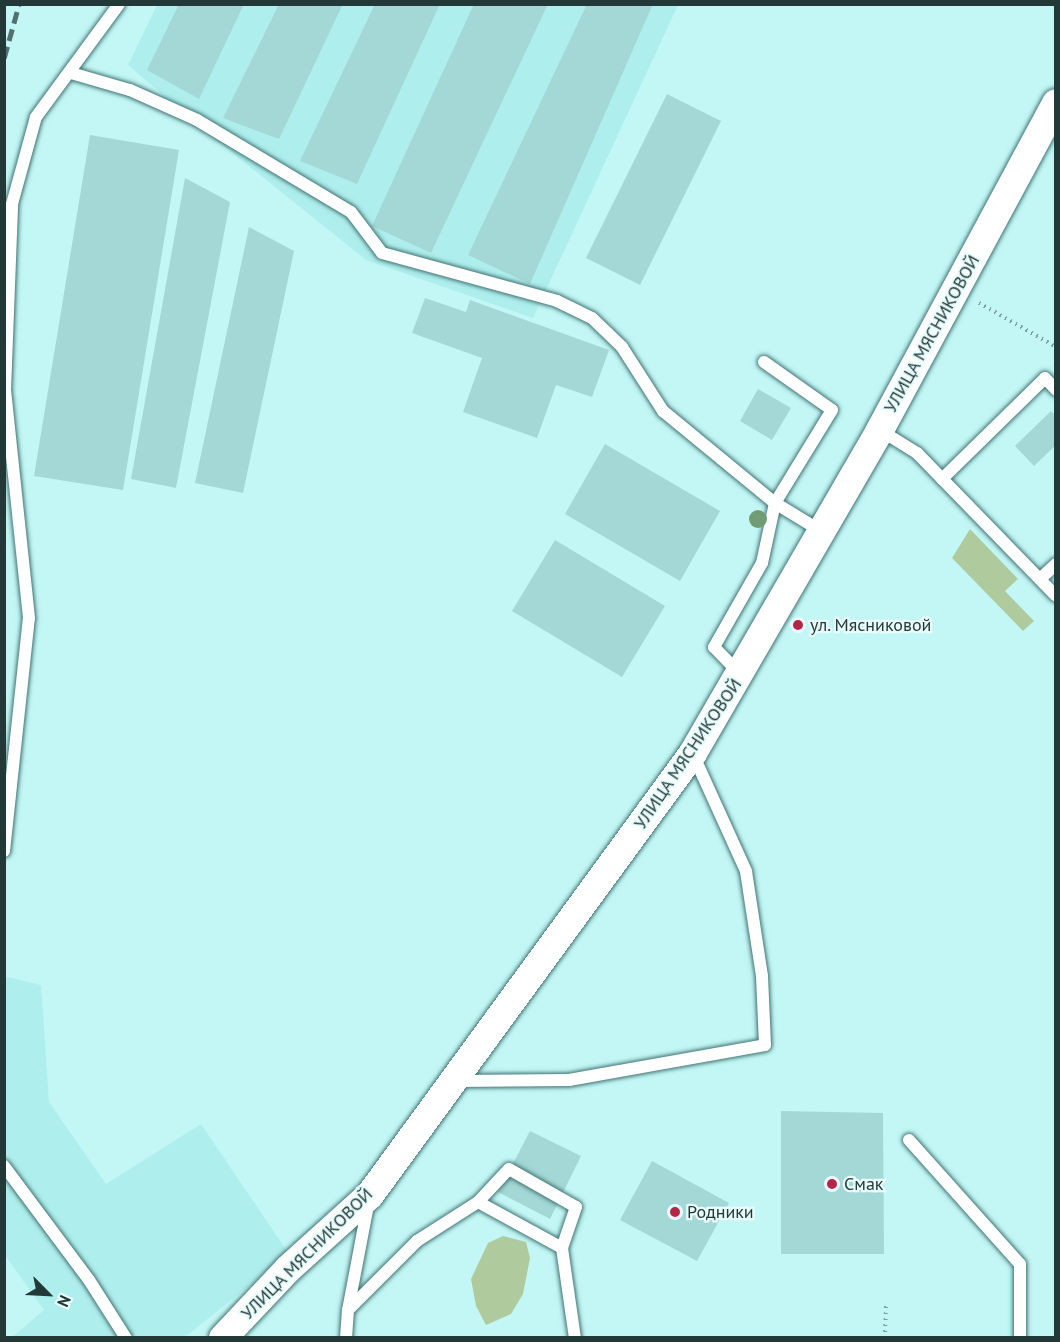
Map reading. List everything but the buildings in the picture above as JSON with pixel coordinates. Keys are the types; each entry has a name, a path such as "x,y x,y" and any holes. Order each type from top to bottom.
{"street":[{"name":"УЛИЦА МЯСНИКОВОЙ","path":"223,1338 288,1269 369,1195 693,753 741,676 880,430 1056,103"}],"lane":[{"path":"5,852 29,618 5,390 12,204 36,117 71,73 119,4"},
{"path":"71,73 130,90 197,120 351,212 382,253 557,301 592,318 622,347 663,411 775,503 821,531"},
{"path":"741,676 714,647 762,563 775,503 832,410 764,362"},
{"path":"942,479 1045,378 1056,390"},
{"path":"880,430 912,450 1056,596"},
{"path":"1040,579 1056,564"},
{"path":"454,1082 569,1080 765,1045 762,976 746,871 693,753"},
{"path":"909,1140 1020,1264 1020,1338"},
{"path":"4,1166 89,1280 126,1338"},
{"path":"348,1310 417,1241 478,1202 509,1169 576,1207 562,1248 575,1338"},
{"path":"346,1338 348,1310 369,1195"},
{"path":"478,1202 562,1248"}],"path":[{"path":"975,302 1056,347"},
{"path":"885,1338 886,1306"}],"shaded area":[{"path":"157,5 678,5 533,318 366,260 204,130 128,65"},
{"path":"4,976 41,985 49,1102 106,1184 201,1124 289,1254 185,1337 12,1337 44,1310 5,1255"}],"green space":[{"path":"970,529 1018,579 1005,591 1034,621 1023,631 952,558"},
{"path":"503,1236 526,1242 530,1258 523,1294 511,1314 486,1325 476,1306 471,1279 488,1243"}],"railway":[{"path":"4,58 19,4"}],"place":[{"name":"ул. Мясниковой","path":"798,625"},
{"name":"Смак","path":"832,1184"},
{"name":"Родники","path":"675,1212"}]}
